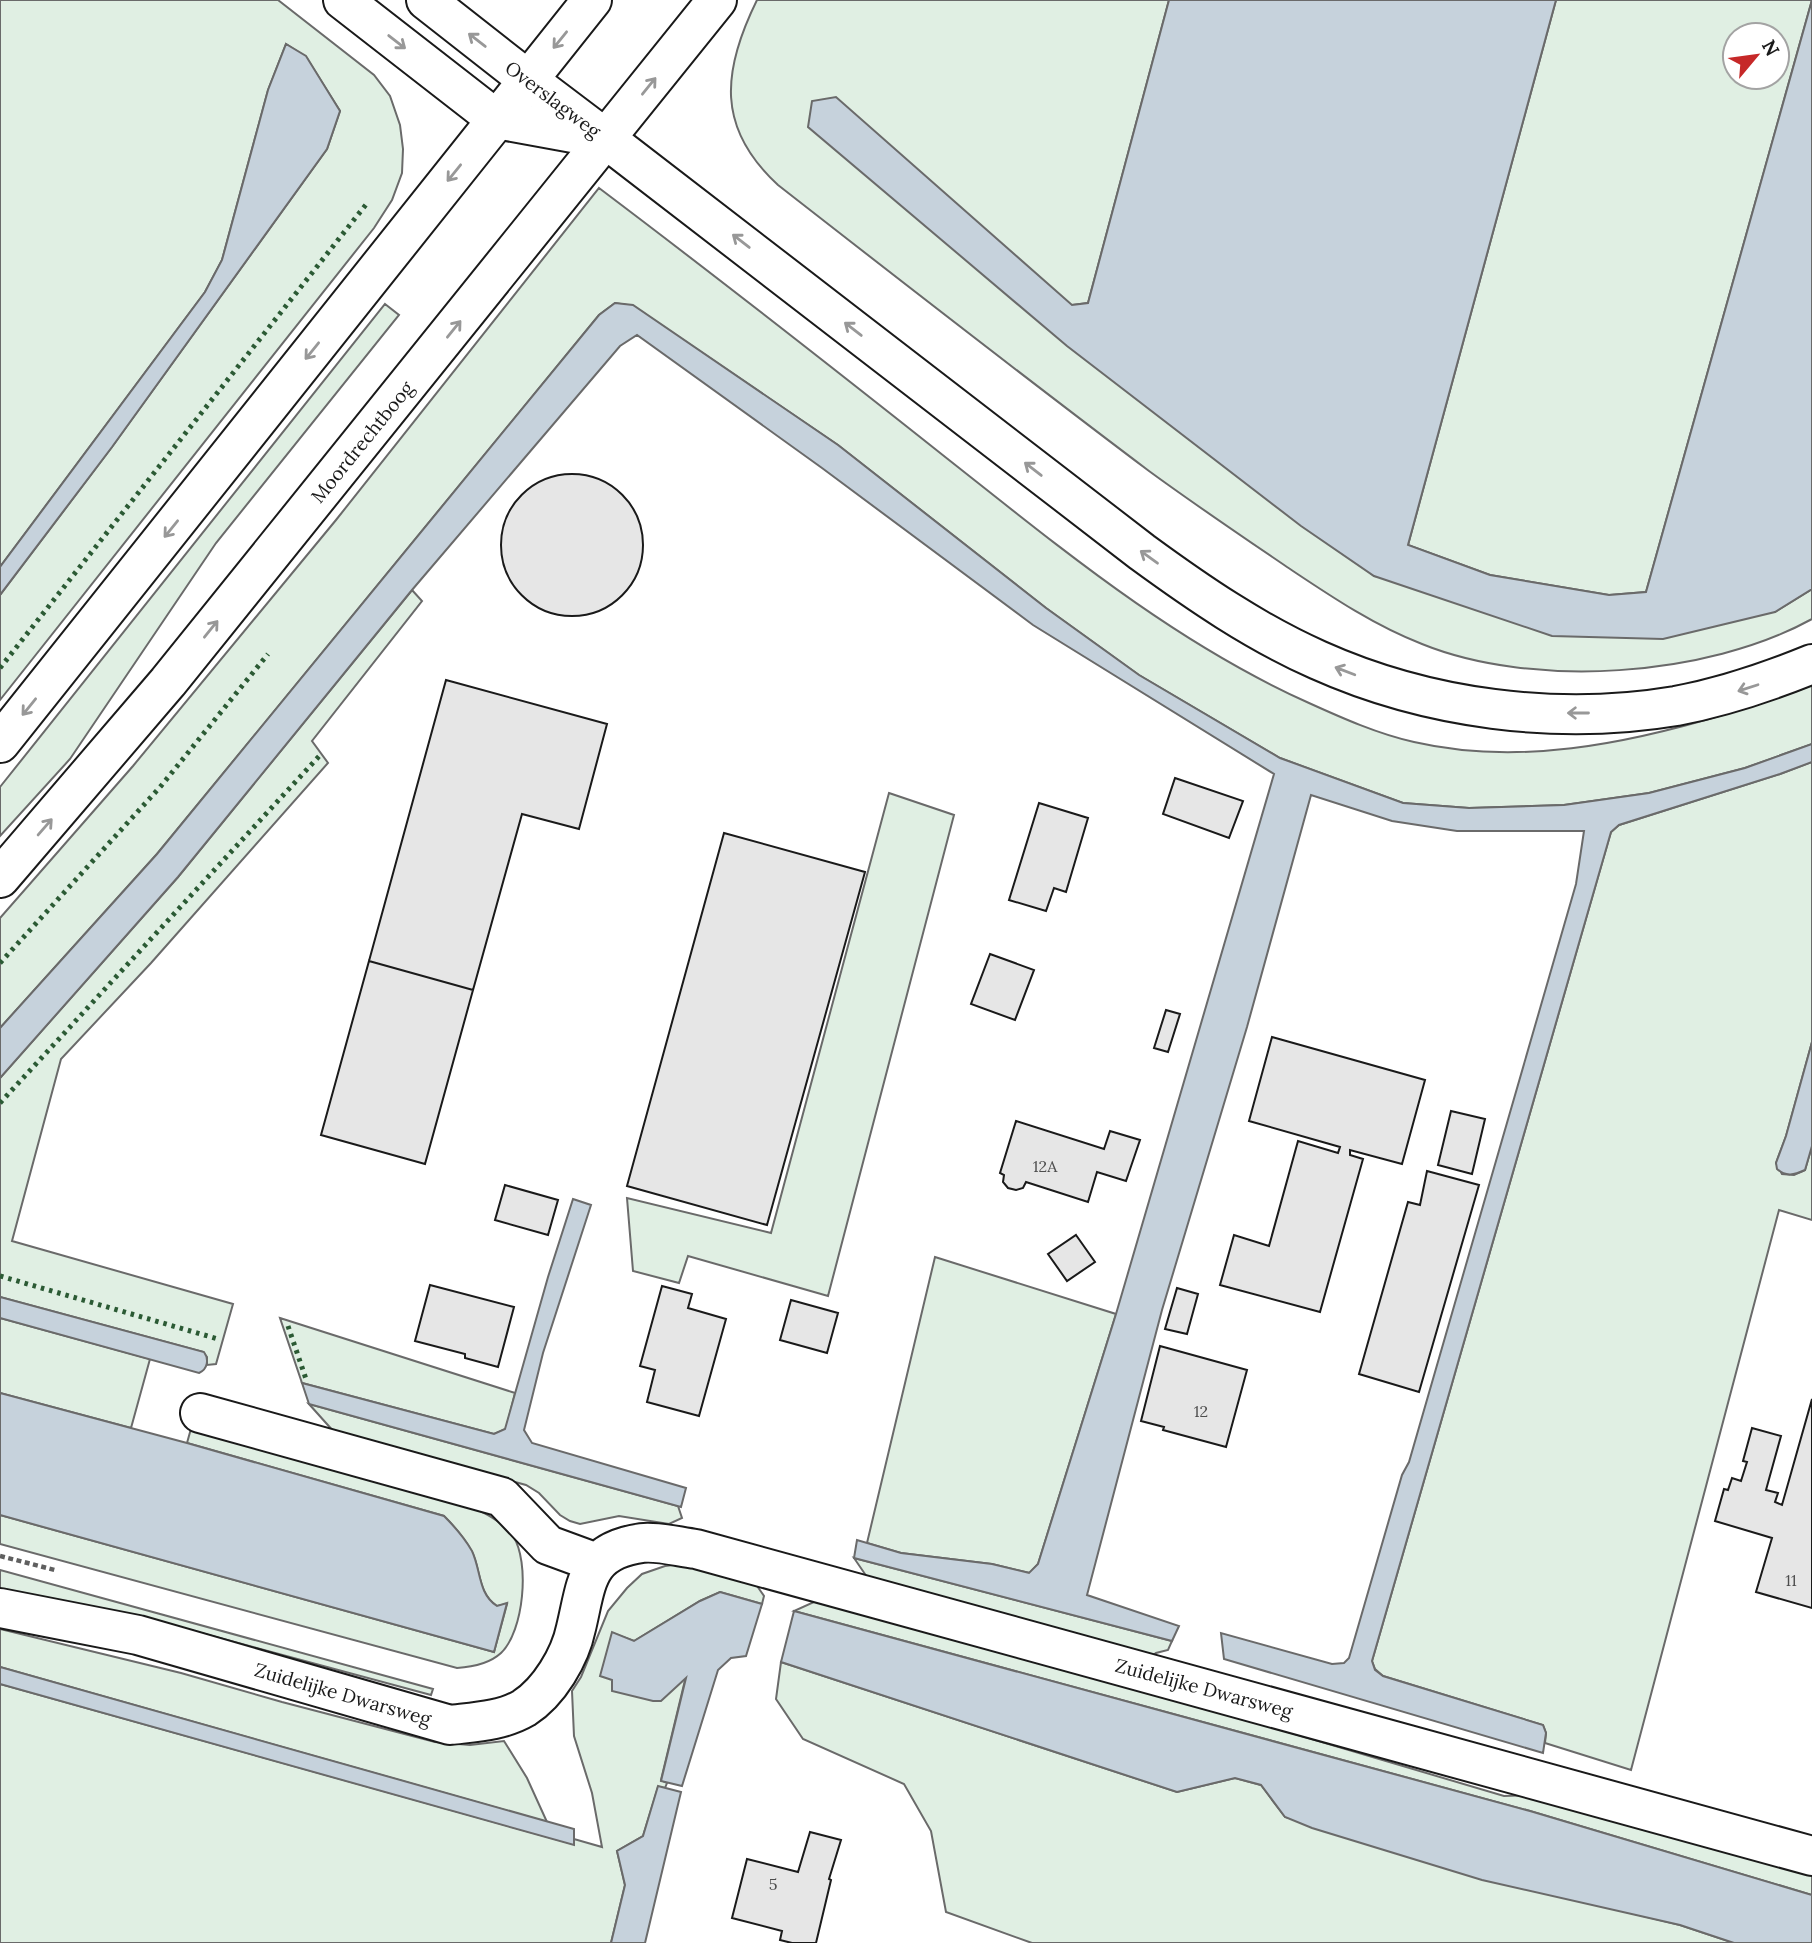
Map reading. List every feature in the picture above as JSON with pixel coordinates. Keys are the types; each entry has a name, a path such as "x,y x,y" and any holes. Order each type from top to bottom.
{"main road":[{"name":"Overslagweg","path":"343,0 496,119 606,139"},
{"name":"Overslagweg","path":"426,0 606,139"},
{"path":"0,743 592,0"},
{"name":"Moordrechtboog","path":"0,878 168,682 717,0"},
{"path":"606,139 1142,552 1230,613 1318,660 1384,685 1442,700 1494,709 1550,713 1614,713 1674,706 1736,692 1812,664"},
{"path":"200,1413 502,1497 548,1545 597,1563"},
{"name":"Zuidelijke Dwarsweg","path":"0,1608 138,1635 450,1725 495,1719 524,1708 542,1691 563,1663 576,1630 583,1589 597,1563 620,1549 644,1543 696,1549 1812,1856"}],"path":[{"path":"0,1556 62,1572"}],"green space":[{"path":"0,0 278,0 374,75 390,96 400,125 403,149 402,173 392,200 374,228 0,700 0,595 112,447 327,149 340,111 306,57 286,44 268,90 222,260 205,292 0,567"},
{"path":"757,0 1169,0 1088,303 1072,305 1374,576 1775,612 1812,589 1812,619 1770,639 1722,654 1672,664 1619,670 1566,671 1515,667 1466,658 1422,644 1352,609 1149,471 778,185 758,164 744,142 735,120 731,98 737,51"},
{"path":"1556,0 1812,0 1791,75 1791,21 1721,21 1721,91 1786,91 1646,592 1609,595 1490,575 1408,545"},
{"path":"599,188 1034,528 1122,593 1212,652 1309,703 1347,720 1414,742 1453,749 1532,752 1611,742 1688,725 1812,685 1812,744 1745,768 1649,793 1564,805 1469,808 1403,803 1280,758 1139,675 1046,608 838,445 633,306 615,303 599,315 157,854 0,1028 0,918 133,766 336,520"},
{"path":"385,304 399,315 216,543 70,759 0,836 0,787"},
{"path":"412,590 422,601 312,741 328,763 151,963 61,1059 12,1241 233,1304 216,1364 207,1365 207,1357 203,1352 0,1297 0,1078 178,877"},
{"path":"1812,762 1812,1042 1776,1163 1782,1174 1794,1175 1805,1170 1812,1146 1812,1220 1779,1210 1631,1770 1545,1743 1543,1725 1383,1676 1375,1669 1372,1661 1611,832 1619,825"},
{"path":"889,793 954,815 828,1296 688,1256 679,1283 633,1271 627,1198 771,1233"},
{"path":"935,1257 1116,1314 1038,1564 1030,1573 992,1564 901,1553 867,1543"},
{"path":"0,1318 150,1359 131,1428 0,1393"},
{"path":"280,1318 515,1393 506,1429 494,1434 302,1383"},
{"path":"309,1404 678,1506 682,1518 669,1524 619,1516 580,1524 570,1521 526,1485 335,1433"},
{"path":"192,1425 459,1501 496,1520 513,1536 522,1562 522,1596 509,1643 491,1660 475,1666 457,1668 0,1544 0,1515 494,1652 507,1604 497,1606 486,1595 472,1552 444,1516 187,1443"},
{"path":"854,1558 1172,1641 1168,1650 1156,1653 1147,1660 867,1577"},
{"path":"682,1564 755,1583 764,1596 762,1604 720,1592 634,1641 612,1633 686,1676 661,1780 667,1783 665,1788 658,1787 643,1836 617,1851 625,1885 611,1943 0,1943 0,1684 573,1844 574,1839 602,1847 592,1793 574,1736 572,1691 581,1677 608,1611 627,1588 642,1574 665,1566"},
{"path":"0,1570 433,1689 431,1695 142,1617 0,1589"},
{"path":"816,1601 1244,1719 1504,1796 1532,1795 1812,1872 1812,1895 1530,1811 794,1611"},
{"path":"0,1629 181,1673 435,1742 470,1745 504,1741 527,1778 547,1822 0,1667"},
{"path":"781,1662 1177,1792 1235,1778 1261,1785 1285,1817 1598,1905 1680,1925 1734,1943 1032,1943 946,1912 931,1831 904,1784 803,1739 776,1699"}],"shaded area":[{"path":"1169,0 1556,0 1408,545 1490,575 1609,595 1646,592 1786,91 1791,91 1791,75 1812,0 1812,589 1775,612 1663,639 1552,636 1374,576 1301,526 1067,346 808,127 812,101 836,97 1072,305 1088,303"},
{"path":"286,44 306,56 340,111 327,149 112,447 0,595 0,567 205,292 222,260 268,90"},
{"path":"615,303 633,305 838,445 1046,608 1139,675 1280,758 1403,803 1469,808 1564,805 1649,793 1745,768 1812,744 1812,762 1619,825 1611,832 1372,1661 1375,1670 1383,1676 1543,1725 1546,1733 1543,1753 1224,1659 1221,1633 1332,1664 1344,1663 1349,1658 1402,1475 1409,1462 1576,884 1584,831 1457,831 1392,821 1311,795 1247,1027 1162,1310 1087,1595 1179,1626 1172,1641 854,1558 857,1540 901,1553 992,1564 1029,1573 1038,1564 1116,1314 1274,774 1033,625 637,335 620,346 412,590 178,877 0,1078 0,1028 157,854 599,315"},
{"path":"1812,1042 1812,1146 1805,1170 1787,1174 1777,1169 1776,1163"},
{"path":"573,1199 591,1205 543,1353 524,1430 532,1443 686,1488 681,1507 309,1404 302,1383 494,1434 505,1429"},
{"path":"0,1297 204,1352 206,1366 199,1373 0,1318"},
{"path":"0,1393 444,1516 472,1551 486,1595 497,1606 507,1603 494,1652 0,1515"},
{"path":"720,1592 762,1604 746,1656 731,1658 718,1670 682,1786 661,1781 686,1678 661,1701 612,1691 612,1680 600,1676 612,1632 634,1641"},
{"path":"794,1611 1530,1811 1812,1895 1812,1943 1734,1943 1680,1925 1482,1880 1312,1828 1285,1817 1261,1785 1235,1778 1177,1792 781,1662"},
{"path":"0,1667 574,1829 574,1845 0,1684"},
{"path":"658,1786 681,1792 645,1943 611,1943 625,1885 617,1851 643,1836"}],"building":[{"path":"572,474 599,479 622,495 638,518 643,545 638,572 622,595 599,611 572,616 545,611 522,595 506,572 501,545 506,518 522,495 545,479"},
{"path":"446,680 607,724 579,829 522,814 473,990 369,961"},
{"path":"1175,778 1243,801 1229,838 1163,814"},
{"path":"1039,803 1088,818 1066,892 1054,888 1046,911 1009,900"},
{"path":"724,833 865,872 767,1225 627,1186"},
{"path":"990,954 1034,970 1015,1020 971,1004"},
{"path":"369,961 473,990 425,1164 321,1135"},
{"path":"1166,1010 1180,1014 1168,1052 1154,1048"},
{"path":"1272,1037 1425,1080 1402,1164 1350,1150 1350,1155 1363,1159 1320,1312 1220,1285 1234,1235 1269,1246 1298,1141 1338,1153 1340,1147 1249,1121"},
{"path":"1451,1111 1485,1119 1472,1174 1438,1165"},
{"path":"1016,1121 1104,1149 1110,1131 1140,1140 1126,1181 1097,1172 1088,1202 1026,1182 1023,1188 1008,1188 1003,1182 1004,1175 1000,1173"},
{"path":"1427,1171 1479,1185 1419,1392 1359,1374 1408,1202 1420,1205"},
{"path":"505,1185 558,1200 548,1235 495,1220"},
{"path":"1076,1235 1095,1262 1067,1281 1048,1254"},
{"path":"430,1285 514,1307 498,1367 465,1358 465,1354 415,1341"},
{"path":"662,1286 692,1294 688,1308 726,1319 699,1416 647,1402 655,1370 640,1366"},
{"path":"1177,1288 1198,1294 1187,1334 1165,1329"},
{"path":"791,1300 838,1313 827,1353 780,1340"},
{"path":"1160,1346 1247,1370 1226,1447 1163,1430 1164,1427 1141,1421"},
{"path":"1812,1399 1812,1608 1756,1592 1772,1538 1715,1521 1724,1489 1728,1490 1732,1478 1741,1481 1747,1462 1743,1461 1752,1428 1781,1436 1766,1490 1778,1493 1775,1502 1782,1505"},
{"path":"810,1832 841,1840 829,1879 831,1880 816,1943 780,1940 782,1931 732,1918 747,1859 798,1872"}],"hedge":[{"path":"0,668 368,202"},
{"path":"0,963 161,786 268,654"},
{"path":"0,1103 322,753"},
{"path":"0,1276 218,1339"},
{"path":"288,1326 307,1382"}]}
